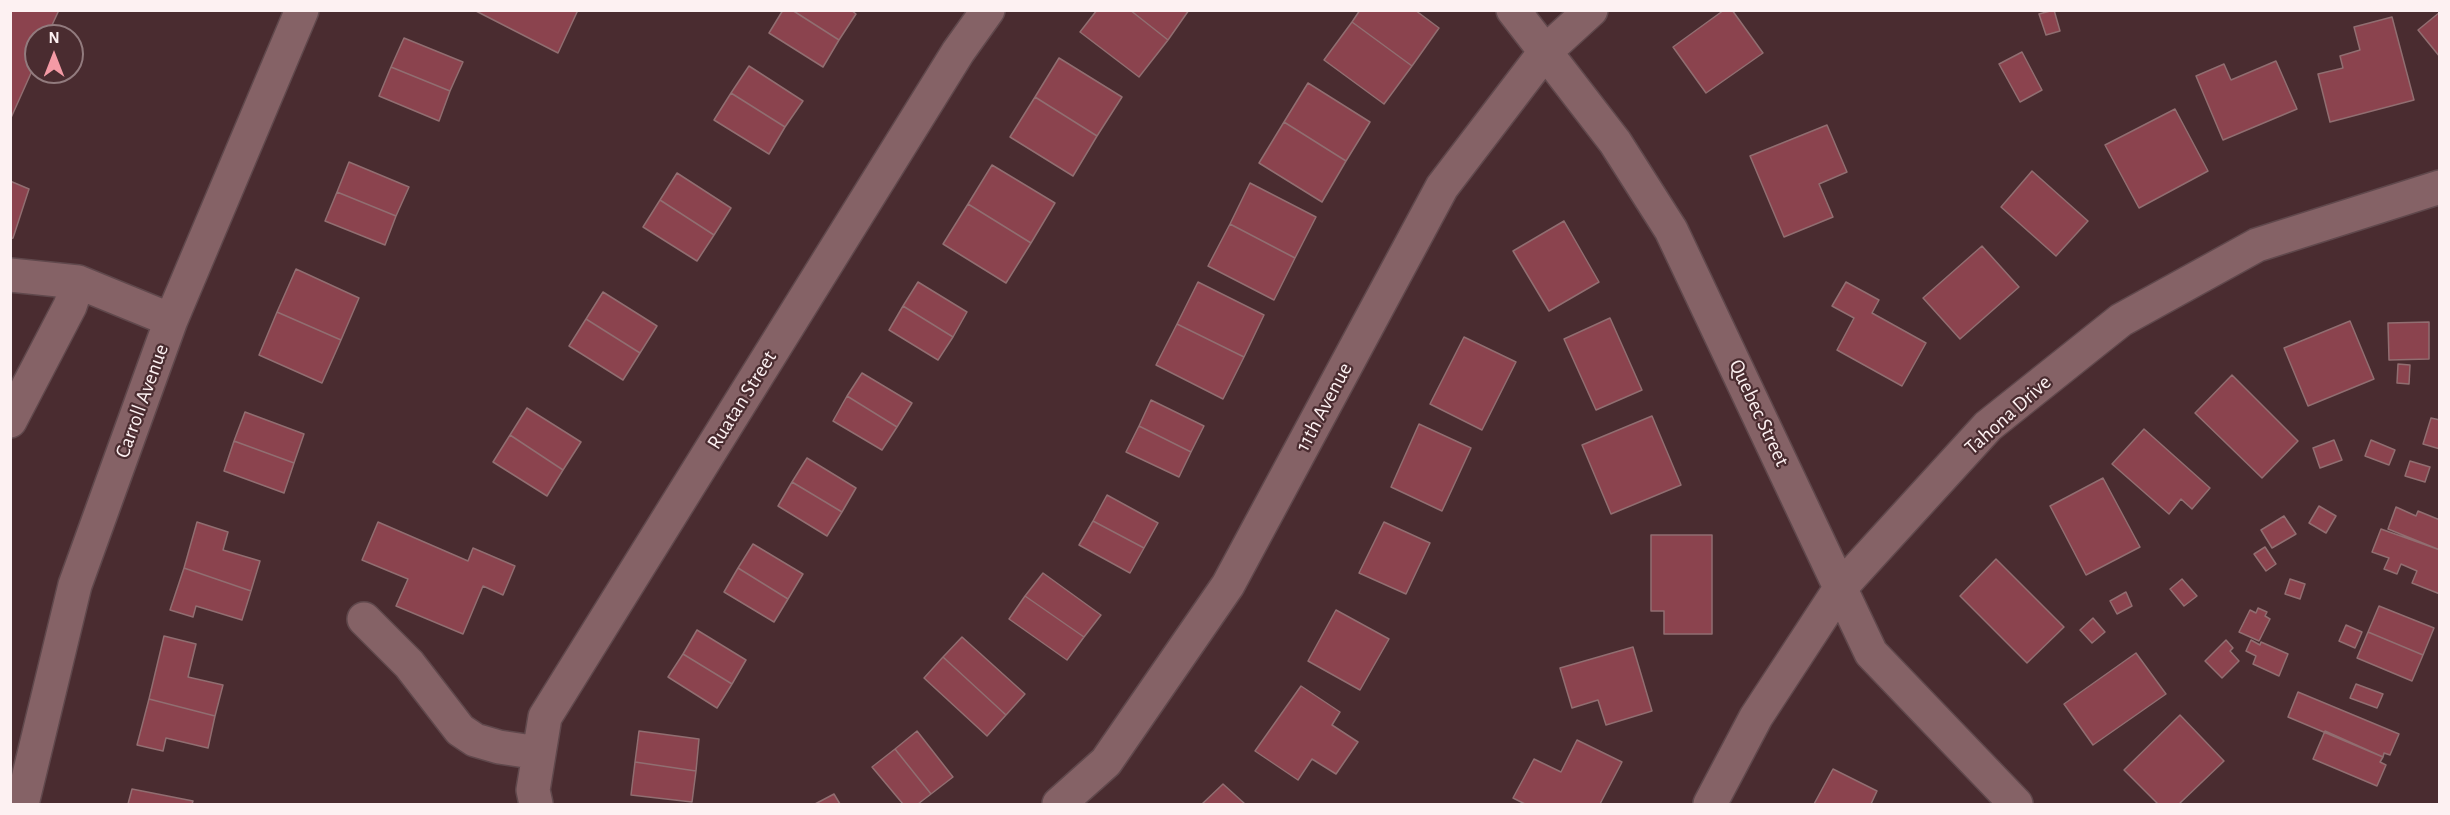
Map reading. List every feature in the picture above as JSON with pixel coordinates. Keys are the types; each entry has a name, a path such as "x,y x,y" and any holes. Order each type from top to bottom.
{"street":[{"name":"Carroll Avenue","path":"22,804 22,751 75,585 171,320 302,10"},
{"name":"Ruatan Street","path":"536,804 533,790 544,717 958,52 988,10"},
{"name":"Quebec Street","path":"1513,10 1615,142 1671,230 1841,587 1870,653 2016,804"},
{"name":"11th Avenue","path":"1059,804 1106,762 1228,585 1442,187 1545,52 1591,10"},
{"name":"Tahona Drive","path":"1710,804 1756,717 1841,587 1988,426 2121,320 2257,245 2439,188"},
{"path":"10,275 78,282 171,320"},
{"path":"10,421 70,306 78,282"},
{"path":"363,619 409,664 460,730 475,740 499,747 539,753"}],"building":[{"path":"10,10 59,10 53,24 24,24 24,84 26,84 10,120"},
{"path":"474,10 578,10 558,53"},
{"path":"783,10 792,10 839,40 823,67 769,33"},
{"path":"792,10 851,10 856,14 839,40"},
{"path":"1097,10 1130,10 1168,40 1139,77 1080,32"},
{"path":"1130,10 1189,10 1168,40"},
{"path":"1360,10 1415,10 1439,28 1412,66 1352,22"},
{"path":"1724,10 1732,10 1763,53 1706,93 1673,47"},
{"path":"2054,10 2060,31 2046,35 2039,14"},
{"path":"2440,12 2440,57 2418,30"},
{"path":"2392,17 2414,100 2330,122 2318,74 2343,68 2340,56 2360,50 2354,27"},
{"path":"1352,22 1412,66 1384,104 1324,60"},
{"path":"404,38 463,62 450,91 391,67"},
{"path":"2022,52 2042,90 2020,102 1999,64"},
{"path":"1059,58 1122,97 1097,136 1035,97"},
{"path":"2276,61 2297,109 2223,140 2196,76 2224,64 2231,80"},
{"path":"749,66 803,101 785,127 731,93"},
{"path":"391,67 450,91 439,121 379,96"},
{"path":"1308,83 1370,122 1346,161 1284,122"},
{"path":"731,93 785,127 769,154 714,120"},
{"path":"1035,97 1097,136 1073,176 1010,137"},
{"path":"2175,109 2208,171 2139,208 2105,145"},
{"path":"1284,122 1346,161 1322,202 1259,163"},
{"path":"1827,125 1847,172 1819,184 1833,217 1784,237 1750,156"},
{"path":"349,162 409,187 396,216 337,192"},
{"path":"992,165 1055,203 1031,243 968,204"},
{"path":"2032,171 2088,221 2056,256 2001,207"},
{"path":"677,173 731,208 714,235 660,200"},
{"path":"10,181 29,189 13,238 10,239"},
{"path":"1250,183 1316,217 1295,258 1230,224"},
{"path":"337,192 396,216 385,245 325,221"},
{"path":"660,200 714,235 697,261 643,227"},
{"path":"968,204 1031,243 1006,283 943,244"},
{"path":"1564,221 1599,282 1549,311 1513,251"},
{"path":"1230,224 1295,258 1274,300 1208,266"},
{"path":"1982,246 2019,287 1960,339 1923,298"},
{"path":"296,269 359,298 341,340 277,312"},
{"path":"918,282 967,312 953,337 903,306"},
{"path":"1198,282 1264,315 1244,357 1177,324"},
{"path":"1846,282 1879,300 1872,313 1926,343 1902,386 1837,350 1854,318 1832,306"},
{"path":"603,292 657,326 640,353 586,319"},
{"path":"903,306 953,337 938,360 889,330"},
{"path":"277,312 341,340 322,383 259,355"},
{"path":"1610,318 1642,390 1596,410 1564,339"},
{"path":"586,319 640,353 623,380 569,346"},
{"path":"2350,321 2374,379 2308,406 2284,348"},
{"path":"2429,322 2429,359 2389,360 2388,323"},
{"path":"1177,324 1244,357 1223,399 1156,365"},
{"path":"1464,337 1516,362 1482,430 1430,404"},
{"path":"2398,364 2410,365 2409,384 2397,383"},
{"path":"862,373 912,403 897,427 847,396"},
{"path":"2232,375 2298,441 2262,478 2195,413"},
{"path":"847,396 897,427 882,450 833,421"},
{"path":"1151,400 1204,426 1191,452 1139,426"},
{"path":"527,408 581,442 563,470 510,435"},
{"path":"245,412 304,434 294,463 234,441"},
{"path":"1652,416 1681,485 1611,514 1582,445"},
{"path":"2431,418 2440,420 2440,449 2423,444"},
{"path":"1419,424 1471,448 1442,511 1391,487"},
{"path":"1139,426 1191,452 1179,477 1126,452"},
{"path":"2144,429 2210,488 2192,509 2181,499 2169,514 2112,464"},
{"path":"510,435 563,470 547,496 493,462"},
{"path":"2334,440 2342,460 2320,468 2313,448"},
{"path":"2371,440 2395,450 2389,465 2365,456"},
{"path":"234,441 294,463 284,493 224,471"},
{"path":"807,458 856,488 842,512 792,482"},
{"path":"2410,461 2430,467 2425,482 2405,476"},
{"path":"2103,478 2140,547 2086,575 2050,506"},
{"path":"792,482 842,512 827,536 778,506"},
{"path":"1107,495 1158,523 1144,548 1093,521"},
{"path":"2319,506 2336,516 2326,533 2309,523"},
{"path":"2396,507 2416,516 2418,511 2440,520 2440,550 2388,529"},
{"path":"2284,516 2296,534 2272,548 2261,530"},
{"path":"1093,521 1144,548 1130,573 1079,545"},
{"path":"197,522 228,532 223,550 260,561 251,591 184,568"},
{"path":"378,522 468,561 473,548 515,566 503,595 483,586 463,634 396,606 408,579 362,560"},
{"path":"1384,522 1430,543 1406,594 1359,573"},
{"path":"2381,529 2440,550 2440,594 2412,583 2417,571 2401,564 2397,574 2384,569 2389,558 2372,552"},
{"path":"1651,535 1712,535 1712,634 1664,634 1664,611 1651,611"},
{"path":"753,544 803,574 788,599 738,568"},
{"path":"2265,547 2276,564 2266,571 2254,554"},
{"path":"1996,559 2064,627 2027,663 1960,596"},
{"path":"184,568 251,591 242,620 196,606 193,617 170,610"},
{"path":"738,568 788,599 774,622 724,592"},
{"path":"1043,573 1101,615 1084,637 1025,596"},
{"path":"2182,579 2197,596 2184,606 2170,589"},
{"path":"2290,579 2305,584 2300,599 2285,594"},
{"path":"2126,592 2132,606 2117,614 2110,601"},
{"path":"1025,596 1084,637 1067,660 1009,619"},
{"path":"2379,606 2434,628 2423,655 2368,632"},
{"path":"2258,608 2267,612 2265,616 2270,619 2259,641 2239,632 2250,610 2256,613"},
{"path":"1336,610 1389,639 1360,690 1308,661"},
{"path":"2093,618 2105,632 2092,643 2080,630"},
{"path":"2346,625 2362,632 2355,648 2339,641"},
{"path":"697,630 746,660 732,684 683,654"},
{"path":"2368,632 2423,655 2412,681 2357,658"},
{"path":"164,636 196,644 188,677 223,685 215,716 149,699"},
{"path":"962,637 1025,694 1006,715 943,657"},
{"path":"2226,640 2233,648 2230,651 2239,661 2222,678 2205,661"},
{"path":"2251,640 2288,654 2279,676 2253,664 2256,656 2246,651"},
{"path":"1633,647 1652,711 1606,725 1598,700 1572,708 1560,668"},
{"path":"2136,653 2166,694 2093,745 2064,704"},
{"path":"683,654 732,684 717,708 668,677"},
{"path":"943,657 1006,715 987,736 924,678"},
{"path":"2356,684 2383,694 2377,708 2350,698"},
{"path":"1301,686 1340,712 1332,725 1358,742 1336,774 1312,759 1298,780 1255,751"},
{"path":"2298,692 2399,734 2390,755 2384,753 2383,757 2288,717"},
{"path":"149,699 215,716 208,748 166,738 163,751 137,745"},
{"path":"2180,715 2224,761 2179,804 2158,804 2124,770"},
{"path":"639,731 699,739 696,771 635,762"},
{"path":"917,731 953,777 931,794 895,749"},
{"path":"2325,731 2383,757 2380,762 2386,765 2377,786 2313,759"},
{"path":"1577,740 1622,762 1600,804 1525,804 1513,798 1534,759 1561,772"},
{"path":"895,749 931,794 918,804 903,804 872,767"},
{"path":"635,762 696,771 692,802 631,795"},
{"path":"1833,769 1877,791 1871,804 1814,804"},
{"path":"1223,784 1245,804 1202,804"},
{"path":"132,789 193,801 192,804 128,804"},
{"path":"834,794 840,804 815,804"}]}
